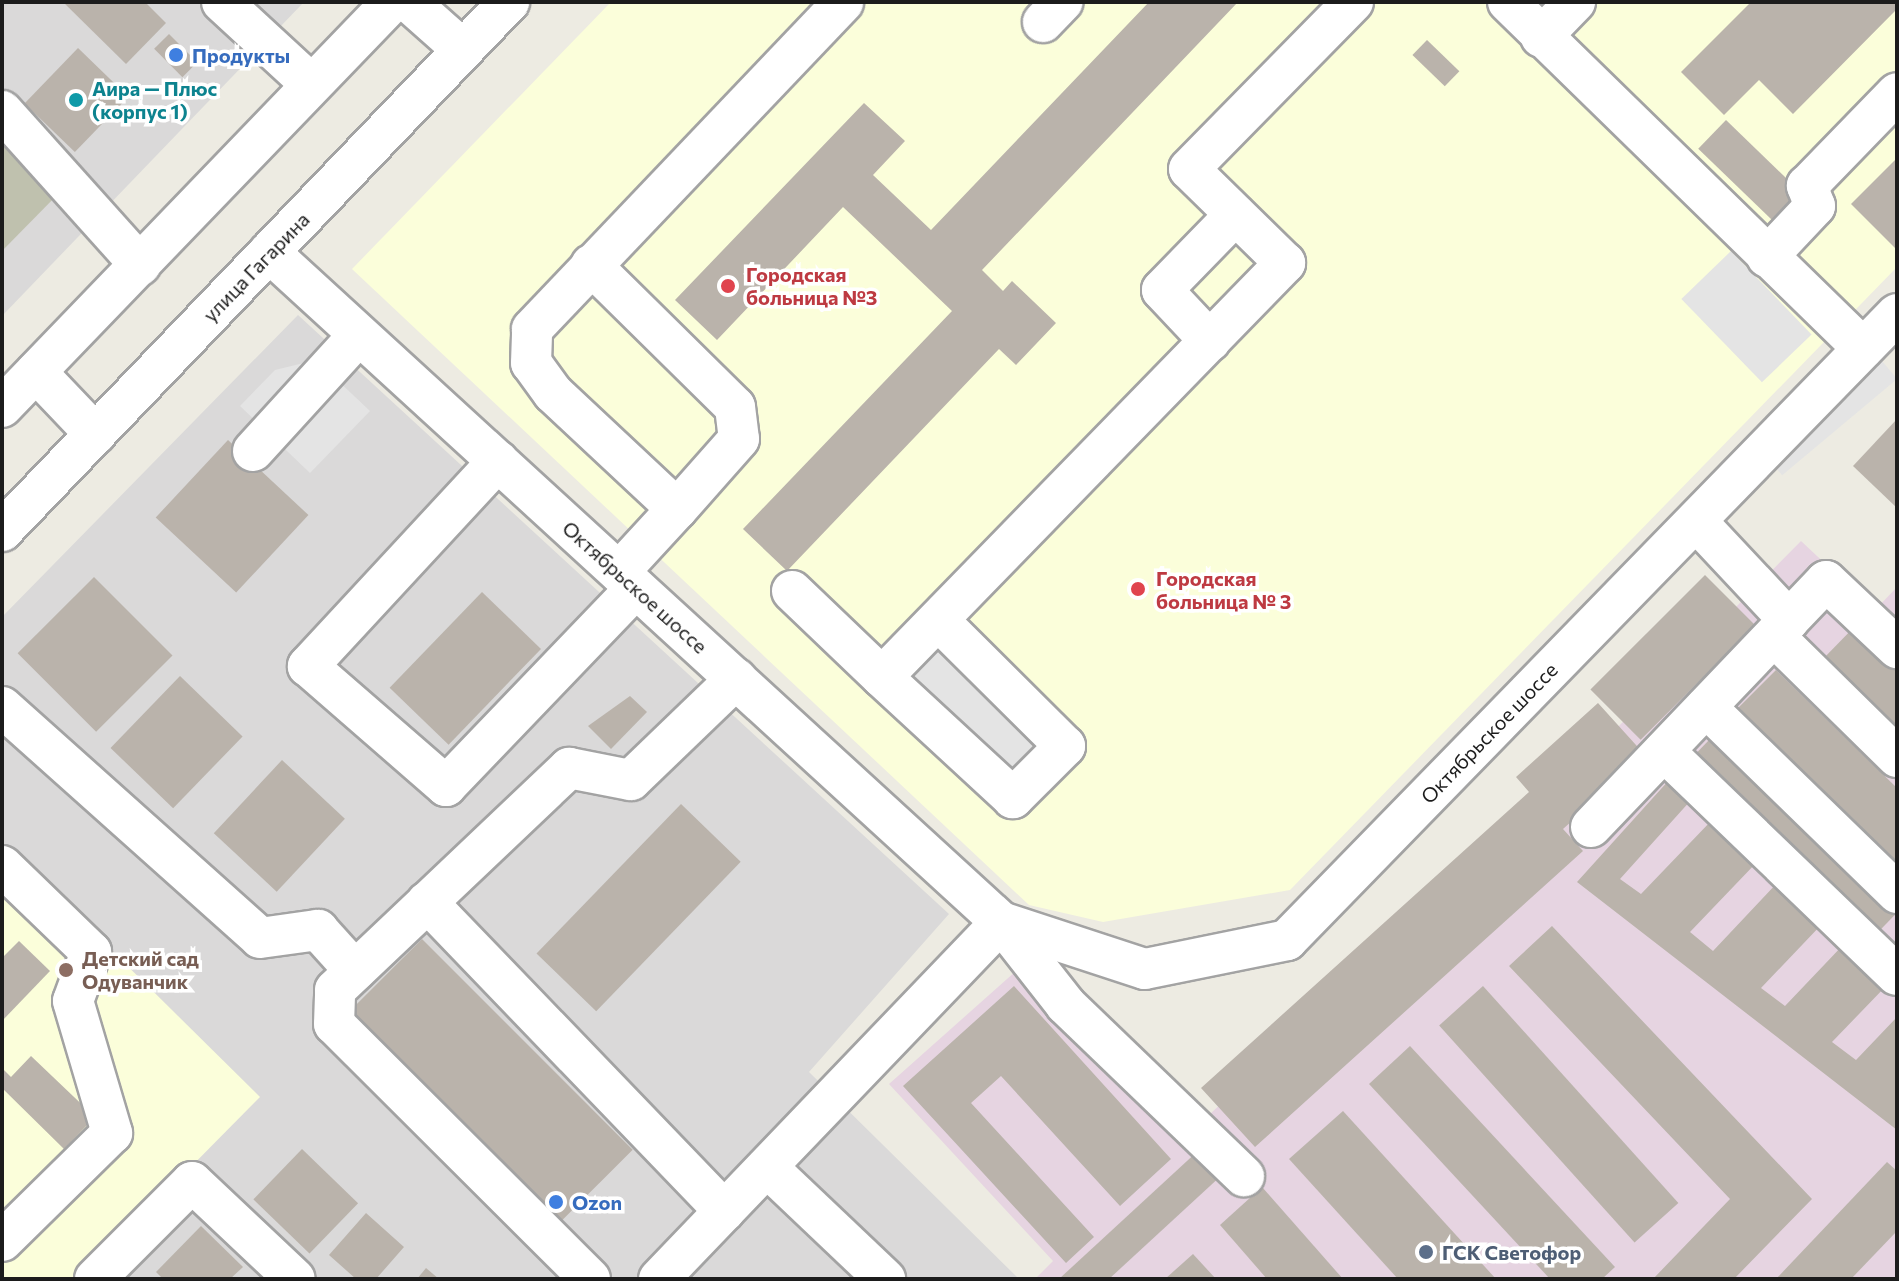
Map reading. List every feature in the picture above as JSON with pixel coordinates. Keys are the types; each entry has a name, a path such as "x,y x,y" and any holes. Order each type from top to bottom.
{"street":[{"path":"222,2 311,84"},
{"path":"2,407 392,2"},
{"path":"409,2 463,50"},
{"name":"улица Гагарина","path":"2,531 509,2"},
{"path":"677,509 531,363 532,329 843,2"},
{"path":"882,677 1285,263 1189,169 1353,2"},
{"path":"1508,2 1863,349"},
{"path":"1541,37 1575,2"},
{"path":"1767,257 1815,206 1807,186 1897,93"},
{"path":"2,111 140,265"},
{"path":"1210,341 1162,290 1235,215"},
{"name":"Октябрьское шоссе","path":"269,252 1001,922 1145,969 1287,940 1897,314"},
{"path":"498,461 308,666 446,786 628,580 677,509 739,439 735,407 591,265"},
{"path":"253,451 359,335"},
{"path":"36,372 95,434"},
{"path":"1696,521 1782,628 1897,757"},
{"path":"1591,827 1826,581 1897,648"},
{"path":"792,591 1013,798 1065,746 938,620"},
{"path":"590,1279 334,1024 335,990 569,768 631,780 736,679"},
{"path":"2,707 260,938 318,930 355,971"},
{"path":"1706,707 1897,893"},
{"path":"1664,751 1897,975"},
{"path":"2,866 91,952 73,1001 112,1133 2,1241"},
{"path":"427,902 724,1211"},
{"path":"659,1279 1001,922 1066,1005 1244,1176"},
{"path":"767,1167 885,1279"},
{"path":"95,1279 192,1182 295,1279"}],"shaded area":[{"path":"2,2 304,2 2,316"},
{"name":"Городская больница № 3","path":"611,2 1897,2 1897,267 1290,890 1103,922 1029,905 352,269"},
{"path":"2,140 60,192 2,251"},
{"path":"1731,251 1812,334 1762,382 1681,299"},
{"path":"298,315 949,914 809,1072 1019,1279 2,1279 2,617"},
{"path":"1872,349 1897,379 1782,475 1757,445"},
{"path":"316,360 370,411 310,473 240,406 275,370"},
{"path":"1801,541 1897,631 1897,1279 1035,1279 1053,1261 889,1084 1016,971 1178,1144 1549,797"},
{"path":"1897,587 1897,627 1877,608"},
{"path":"937,612 1071,746 1008,809 874,675"},
{"name":"Детский сад Одуванчик","path":"2,842 260,1097 80,1279 2,1279"}],"building":[{"path":"63,2 145,2 166,23 126,64"},
{"name":"Городская больница №3","path":"1149,2 1238,2 982,270 1003,291 1012,281 1056,323 1016,365 999,349 787,571 743,529 952,311 843,207 717,340 675,300 864,103 905,141 873,175 931,230"},
{"path":"1751,2 1897,2 1897,9 1793,114 1759,80 1724,115 1681,72"},
{"name":"Продукты","path":"169,34 197,62 182,77 154,49"},
{"path":"1427,40 1459,71 1445,86 1412,55"},
{"name":"Аира — Плюс (корпус 1)","path":"78,48 128,97 75,152 25,103"},
{"path":"1726,120 1807,198 1779,227 1698,149"},
{"path":"1897,158 1897,250 1851,204"},
{"path":"1897,419 1897,508 1853,466"},
{"path":"228,440 308,515 236,593 156,518"},
{"path":"1705,575 1755,625 1641,740 1590,690"},
{"path":"94,577 172,655 96,732 18,653"},
{"path":"482,592 541,649 449,745 390,688"},
{"path":"1860,621 1897,658 1897,736 1821,661"},
{"path":"1776,670 1897,788 1897,868 1735,711"},
{"path":"180,676 243,736 173,808 111,748"},
{"path":"630,696 647,712 611,749 588,726"},
{"path":"1598,703 1645,755 1563,829 1583,851 1255,1147 1201,1088 1529,792 1516,777"},
{"path":"1712,737 1895,914 1875,936 1691,759"},
{"path":"282,760 345,819 277,892 214,833"},
{"path":"1670,779 1692,799 1620,879 1641,894 1712,820 1757,862 1690,932 1713,951 1778,882 1822,924 1761,988 1785,1006 1844,944 1887,985 1832,1042 1856,1060 1897,1017 1897,1130 1577,882"},
{"path":"681,804 741,862 596,1011 537,954"},
{"path":"1552,926 1812,1199 1734,1279 1653,1279 1730,1199 1509,966"},
{"path":"422,939 633,1150 561,1222 350,1011"},
{"path":"19,941 50,971 2,1021 2,958"},
{"path":"1014,986 1171,1159 1120,1206 1001,1076 971,1103 1094,1237 1066,1263 903,1086"},
{"path":"1483,986 1678,1203 1635,1242 1439,1025"},
{"path":"1410,1046 1615,1267 1602,1279 1550,1279 1369,1084"},
{"path":"31,1056 95,1117 64,1149 2,1088 2,1068 11,1077"},
{"path":"1343,1111 1496,1279 1398,1279 1289,1159"},
{"path":"302,1149 358,1203 309,1254 253,1199"},
{"path":"1200,1149 1223,1174 1109,1279 1059,1279"},
{"path":"1887,1162 1897,1171 1897,1231 1851,1279 1776,1279"},
{"path":"1262,1187 1343,1279 1267,1279 1220,1225"},
{"path":"366,1213 404,1247 376,1279 356,1279 329,1255"},
{"path":"201,1226 243,1267 230,1279 163,1279 156,1272"},
{"path":"1193,1254 1216,1279 1165,1279"},
{"path":"426,1268 439,1279 417,1279"}],"place":[{"name":"Продукты","path":"176,55"},
{"name":"Аира — Плюс (корпус 1)","path":"76,100"},
{"name":"Городская больница №3","path":"728,286"},
{"name":"Городская больница № 3","path":"1138,589"},
{"name":"Детский сад Одуванчик","path":"66,970"},
{"name":"Ozon","path":"556,1202"},
{"name":"ГСК Светофор","path":"1426,1252"}]}
